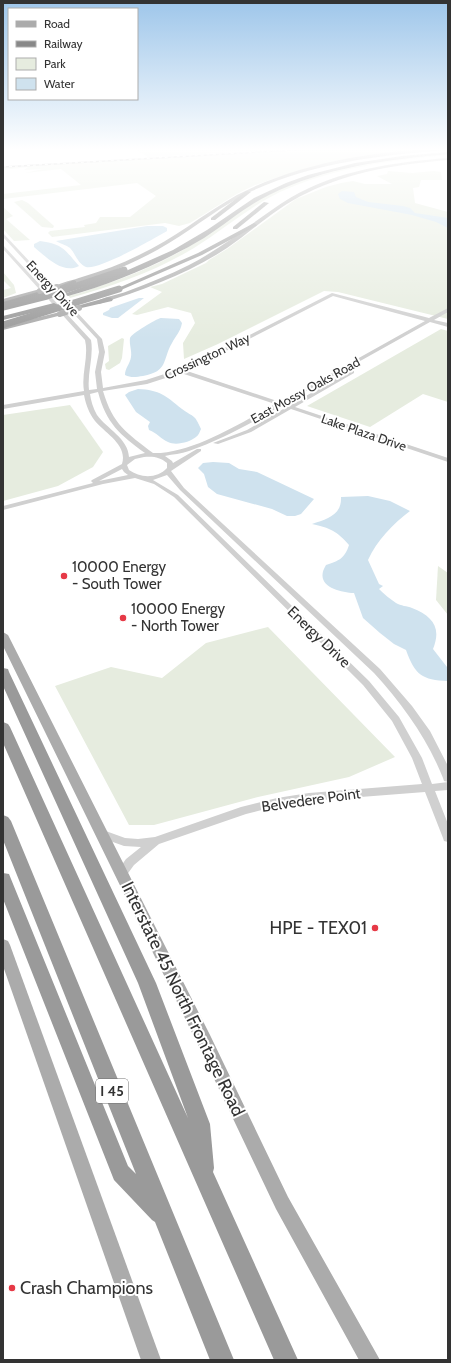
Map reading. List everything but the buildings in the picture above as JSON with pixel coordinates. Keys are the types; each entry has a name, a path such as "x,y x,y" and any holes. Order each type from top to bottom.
{"highway":[{"path":"205,225 221,213"},
{"path":"3,304 47,296 124,270 150,259 174,246 230,213"},
{"path":"3,310 68,294 108,281 150,264 192,242 237,213"},
{"path":"3,324 57,310 73,300 129,280 172,262 251,213"},
{"path":"179,263 254,213"},
{"path":"3,324 120,289 179,263 254,225"},
{"path":"3,304 74,282"},
{"path":"3,318 78,307 109,299"},
{"path":"3,672 144,976 200,1124 204,1178"},
{"path":"3,727 286,1360"},
{"name":"I 45","path":"3,821 222,1360"},
{"path":"3,879 121,1173 165,1220"}],"main road":[{"path":"74,282 128,262 150,252 214,213"},
{"path":"109,299 169,277 198,262 225,246 272,213"},
{"path":"3,328 57,310"},
{"name":"Interstate 45 North Frontage Road","path":"3,635 103,834 282,1203 370,1360"},
{"path":"3,945 151,1360"},
{"path":"360,1343 379,1360"}],"street":[{"name":"Energy Drive","path":"3,234 96,335 102,347 98,371 100,390 106,412 118,429 131,441 154,455 169,461 170,469 182,489 377,670 401,696 423,726 440,757 448,778"},
{"name":"Energy Drive","path":"10,242 3,244 85,336 90,348 85,371 85,382 90,406 99,423 121,444 126,452 125,464"},
{"name":"Crossington Way","path":"3,408 155,380 182,371 332,294 434,321"},
{"name":"East Mossy Oaks Road","path":"138,477 158,476 201,449 249,431 392,348 434,321 448,310"},
{"name":"East Mossy Oaks Road","path":"125,464 136,456 186,450 235,429 384,346 434,321 448,316"},
{"path":"434,321 448,325"},
{"name":"Energy Drive","path":"85,336 96,335"},
{"path":"384,346 392,348"},
{"name":"Lake Plaza Drive","path":"182,371 448,460"},
{"path":"337,373 345,375"},
{"path":"125,464 124,469 127,473 138,477"},
{"path":"79,489 125,464"},
{"name":"Energy Drive","path":"138,477 156,483 176,496 366,683 396,719 417,758 448,838"},
{"path":"3,508 58,496 105,482 138,477"},
{"name":"Belvedere Point","path":"103,834 124,842 138,843 155,841 245,810 277,802 309,797 448,786"},
{"name":"Belvedere Point","path":"122,873 130,862 155,841"}],"green space":[{"path":"3,213 9,213 13,216 6,219 30,240 14,241 3,229"},
{"path":"26,213 39,213 54,226 53,228 42,227"},
{"path":"135,213 207,213 190,223 179,226 165,223 52,237 48,233 50,231 85,227 84,225 96,223 100,217 130,217"},
{"path":"246,213 194,248 165,264 102,288 70,298 68,295 80,293 112,282 159,263 182,251 237,214"},
{"path":"277,213 448,213 448,319 338,292 324,291 218,344 184,359 183,343 195,323 191,313 168,307 137,315 132,314 162,292 150,287 162,284 206,263"},
{"path":"3,272 14,285 16,293 3,298 3,290 11,288 3,280"},
{"path":"441,329 448,331 448,402 423,394 370,427 307,406"},
{"path":"122,338 124,339 120,363 109,370 106,369 105,364 109,361 108,346"},
{"path":"70,405 103,452 93,467 58,486 3,501 3,415"},
{"path":"438,566 448,573 448,615 436,600"},
{"path":"268,627 395,757 349,777 258,797 154,825 129,825 55,686 111,667 162,678 206,643"}],"water":[{"path":"399,213 415,213 448,218 448,228 436,222"},
{"path":"147,226 163,226 167,228 167,231 114,259 93,267 83,266 70,248 56,241"},
{"path":"40,241 59,246 79,266 67,268 55,263 34,247 34,244"},
{"path":"139,298 144,298 118,318 103,315 103,313 110,308"},
{"path":"161,318 179,319 182,323 179,332 169,349 164,364 161,368 151,374 136,377 129,377 125,375 131,357 131,336"},
{"path":"138,389 162,394 193,416 197,420 201,429 198,435 187,442 175,444 166,441 149,430 148,426 150,422 136,412 125,395"},
{"path":"203,463 229,463 239,469 257,472 314,499 301,514 287,516 272,509 217,494 208,487 204,474 198,468"},
{"path":"368,496 390,501 410,511 386,533 368,560 379,584 383,586 379,589 381,591 396,603 419,611 433,623 436,628 436,641 433,649 447,667 448,681 432,679 416,671 406,650 394,644 363,618 354,593 335,589 325,583 323,572 326,565 341,558 346,553 349,545 341,536 333,531 312,524 328,518 336,512 341,503 341,497"}],"place":[{"name":"10000 Energy - South Tower","path":"64,576"},
{"name":"10000 Energy - North Tower","path":"123,618"},
{"name":"HPE - TEX01","path":"375,928"},
{"name":"Crash Champions","path":"12,1288"}]}
